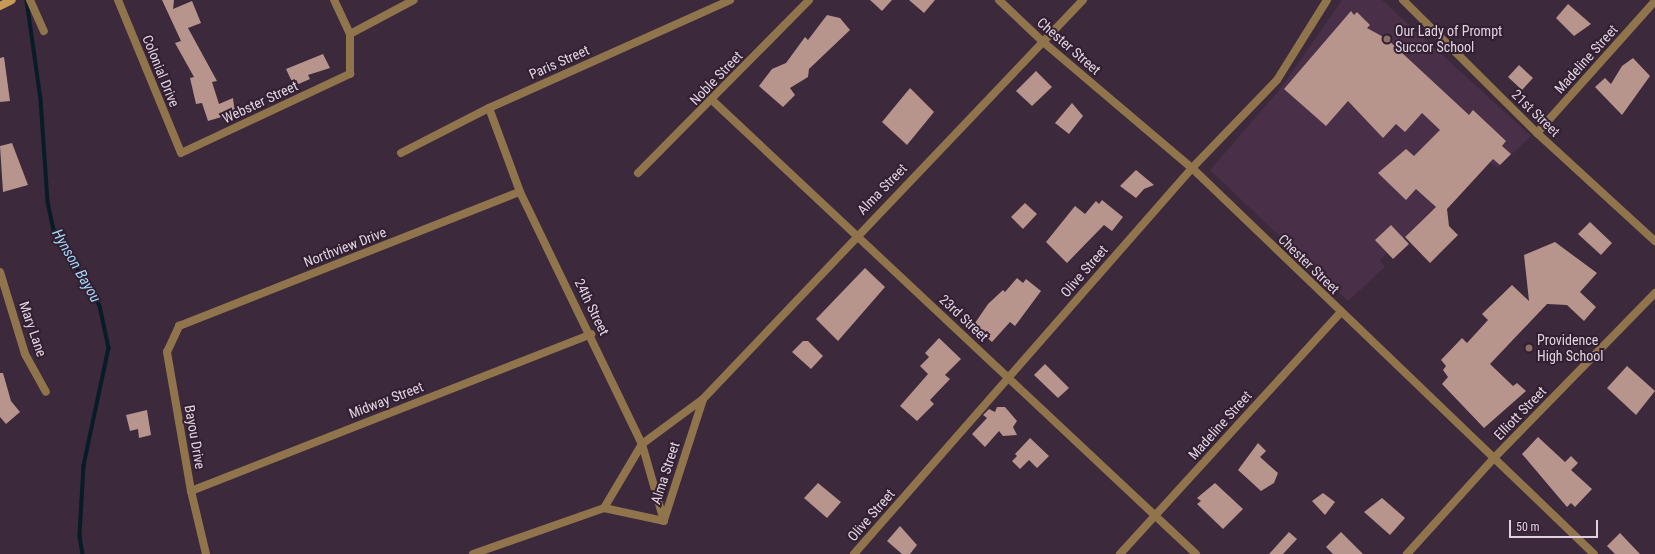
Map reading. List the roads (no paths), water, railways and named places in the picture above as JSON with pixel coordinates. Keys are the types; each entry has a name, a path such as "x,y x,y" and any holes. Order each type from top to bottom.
{"main road":[{"path":"0,6 12,0"}],"street":[{"path":"30,0 44,31"},
{"name":"Colonial Drive","path":"118,0 181,153"},
{"path":"334,0 350,34 414,0"},
{"name":"Paris Street","path":"401,153 489,108 730,0"},
{"name":"Noble Street","path":"638,172 713,101 810,0"},
{"name":"Chester Street","path":"999,0 1042,41 1192,168 1493,459 1594,554"},
{"name":"Alma Street","path":"703,399 664,521 604,508 642,444 703,399 856,234 1083,0"},
{"name":"Olive Street","path":"854,554 1192,168 1277,80 1327,0"},
{"name":"21st Street","path":"1403,0 1537,133 1655,241"},
{"name":"Madeline Street","path":"1537,133 1655,2"},
{"name":"Webster Street","path":"181,153 350,74 350,34"},
{"name":"23rd Street","path":"713,101 1196,554"},
{"name":"24th Street","path":"489,108 520,192 591,334 642,444 664,521"},
{"name":"Northview Drive","path":"179,326 520,192"},
{"name":"Mary Lane","path":"0,272 26,354 46,392"},
{"name":"Elliott Street","path":"1407,554 1493,459 1655,293"},
{"name":"Madeline Street","path":"1120,554 1340,312"},
{"name":"Bayou Drive","path":"179,326 167,352 191,491 206,554"},
{"name":"Midway Street","path":"191,491 591,334"},
{"path":"473,554 604,508"}],"waterway":[{"name":"Hynson Bayou","path":"27,0 41,99 48,202 54,230 100,306 109,348 84,466 80,536 83,554"}],"place":[{"name":"Our Lady of Prompt Succor School","path":"1387,39"},
{"name":"Providence High School","path":"1529,348"}]}
